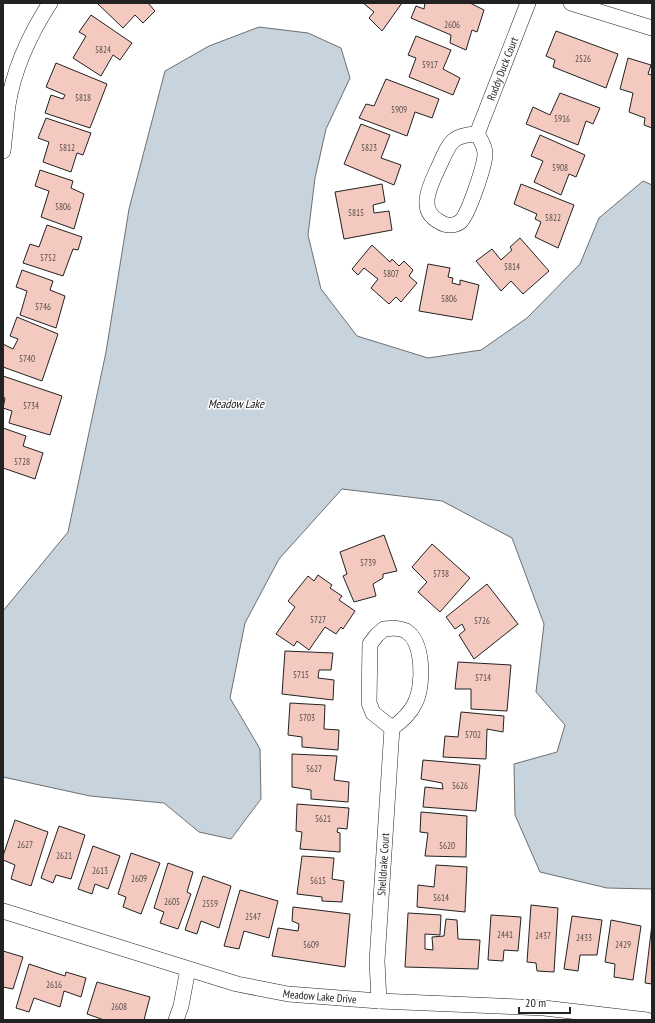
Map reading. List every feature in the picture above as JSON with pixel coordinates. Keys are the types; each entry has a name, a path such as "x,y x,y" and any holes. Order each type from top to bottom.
{"street":[{"path":"3,151 8,104 17,70 36,25 50,3"},
{"name":"Ruddy Duck Court","path":"477,134 528,3"},
{"path":"571,3 652,28"},
{"path":"477,134 485,152 484,163 475,190 461,221 454,224 445,225 430,216 426,208 426,198 428,192 447,149 453,141 458,137 477,134"},
{"path":"394,628 406,631 415,641 420,651 420,677 419,695 415,704 405,719 392,728 372,713 369,703 370,644 377,635 384,630 394,628"},
{"name":"Shelldrake Court","path":"379,1001 376,960 392,728"},
{"name":"Meadow Lake Drive","path":"3,911 188,970 237,984 288,994 379,1001 544,1008 647,1020"},
{"path":"176,1020 181,1006 188,970"}],"water":[{"name":"Meadow Lake","path":"259,27 308,33 341,48 350,78 326,129 315,178 308,235 321,289 357,336 428,358 481,350 527,318 580,264 599,218 643,181 652,185 652,889 607,888 540,872 515,815 514,764 557,752 565,725 536,692 544,624 512,538 442,501 342,489 279,559 245,623 230,698 260,749 261,799 231,839 199,832 164,803 90,796 3,777 3,611 68,532 106,352 129,209 165,71 209,46"}],"building":[{"path":"148,3 155,11 143,23 135,15 123,28 98,4"},
{"path":"363,3 402,3 382,31 369,18 374,12"},
{"path":"425,3 470,3 484,10 477,32 472,30 466,50 450,43 451,35 411,18 416,6 424,9"},
{"path":"91,15 132,43 120,60 113,55 101,76 73,58 86,36 79,32"},
{"path":"556,31 618,54 606,88 553,67 555,60 546,56"},
{"path":"416,36 451,50 443,69 460,78 453,95 409,77 416,58 408,55"},
{"path":"628,58 651,65 648,74 652,75 652,128 644,125 645,118 629,112 633,93 620,89"},
{"path":"56,63 107,84 90,128 45,113 51,95 63,99 65,95 46,87"},
{"path":"386,79 439,99 432,118 415,112 407,136 359,118 366,104 374,106"},
{"path":"560,93 600,108 593,124 586,121 578,145 526,124 533,107 550,115"},
{"path":"46,118 91,133 83,155 77,153 71,172 43,162 49,142 38,138"},
{"path":"361,124 390,135 381,158 401,165 394,185 344,164"},
{"path":"540,135 585,155 576,177 569,174 561,195 534,182 543,161 531,156"},
{"path":"40,170 73,181 71,188 84,194 74,229 41,217 49,191 35,186"},
{"path":"382,184 385,202 373,205 374,213 389,211 392,230 344,239 335,192"},
{"path":"521,184 574,205 558,248 535,237 541,222 535,219 537,214 514,204"},
{"path":"47,225 82,237 78,250 73,249 63,276 23,263 30,244 39,247"},
{"path":"520,238 549,271 523,294 511,281 501,291 476,261 492,249 501,260 512,250 510,247"},
{"path":"372,245 390,262 392,259 399,266 404,261 413,270 409,276 417,283 401,302 396,297 389,304 371,288 378,279 364,268 358,275 352,269"},
{"path":"428,264 450,268 448,277 453,278 452,283 460,285 460,280 479,285 472,320 419,311"},
{"path":"22,270 53,281 50,290 65,296 56,328 20,315 27,291 16,287"},
{"path":"17,317 58,334 42,381 3,367 3,344 13,349 18,339 10,336"},
{"path":"3,376 62,396 50,435 9,423 12,411 3,408 5,398 3,397"},
{"path":"3,428 26,436 23,446 43,453 35,479 3,468"},
{"path":"384,535 397,571 383,574 383,578 373,584 376,596 354,602 343,576 347,574 340,552"},
{"path":"432,544 470,578 440,612 418,592 427,582 412,567"},
{"path":"318,575 332,585 330,588 342,596 339,600 355,611 343,629 341,627 336,634 325,627 309,650 297,641 294,646 276,634 295,607 288,601 308,576 314,581"},
{"path":"487,584 518,624 474,659 459,635 465,630 462,624 455,629 446,617"},
{"path":"285,651 333,653 331,670 319,670 318,678 334,680 333,700 282,694"},
{"path":"458,662 511,665 507,711 471,709 471,689 455,689"},
{"path":"290,703 325,705 324,729 339,730 338,750 302,747 302,737 288,735"},
{"path":"461,712 504,716 503,732 487,729 486,759 443,757 445,736 458,737"},
{"path":"292,754 337,756 334,780 349,782 348,802 311,799 311,790 292,787"},
{"path":"423,760 480,765 476,811 423,807 425,787 443,789 442,783 421,779"},
{"path":"297,804 349,808 347,829 338,828 337,832 340,833 340,852 300,849 302,832 296,831"},
{"path":"421,812 467,816 466,857 425,856 428,833 420,832"},
{"path":"15,820 48,832 31,886 11,879 15,865 3,860"},
{"path":"59,826 85,835 71,879 56,875 53,883 41,878"},
{"path":"93,846 120,856 108,889 95,884 92,894 78,889"},
{"path":"131,853 160,863 141,914 123,907 126,897 118,894"},
{"path":"302,856 334,858 332,879 344,881 342,902 322,901 322,897 297,894"},
{"path":"168,863 193,872 187,892 191,894 178,929 160,923 164,912 154,908"},
{"path":"436,865 467,867 465,912 417,907 418,885 434,887"},
{"path":"203,876 231,886 219,928 201,921 197,934 185,930"},
{"path":"240,890 278,901 269,938 244,931 239,949 224,946"},
{"path":"531,905 558,908 554,972 537,971 536,963 527,962"},
{"path":"293,907 350,914 345,967 272,956 278,928 298,931 299,924 292,921"},
{"path":"408,913 441,915 440,935 425,934 425,949 433,950 432,937 444,936 446,919 457,920 458,939 480,940 478,969 405,967"},
{"path":"491,915 521,917 518,951 504,950 503,961 488,960"},
{"path":"572,916 602,920 597,955 580,955 578,971 564,969"},
{"path":"611,920 641,926 633,980 614,977 615,964 605,962"},
{"path":"652,924 652,984 645,983"},
{"path":"3,951 23,957 13,989 3,987"},
{"path":"29,964 65,976 66,972 86,978 81,997 64,991 60,1007 34,998 29,1012 16,1008"},
{"path":"97,982 150,997 144,1020 104,1020 87,1014"}]}
